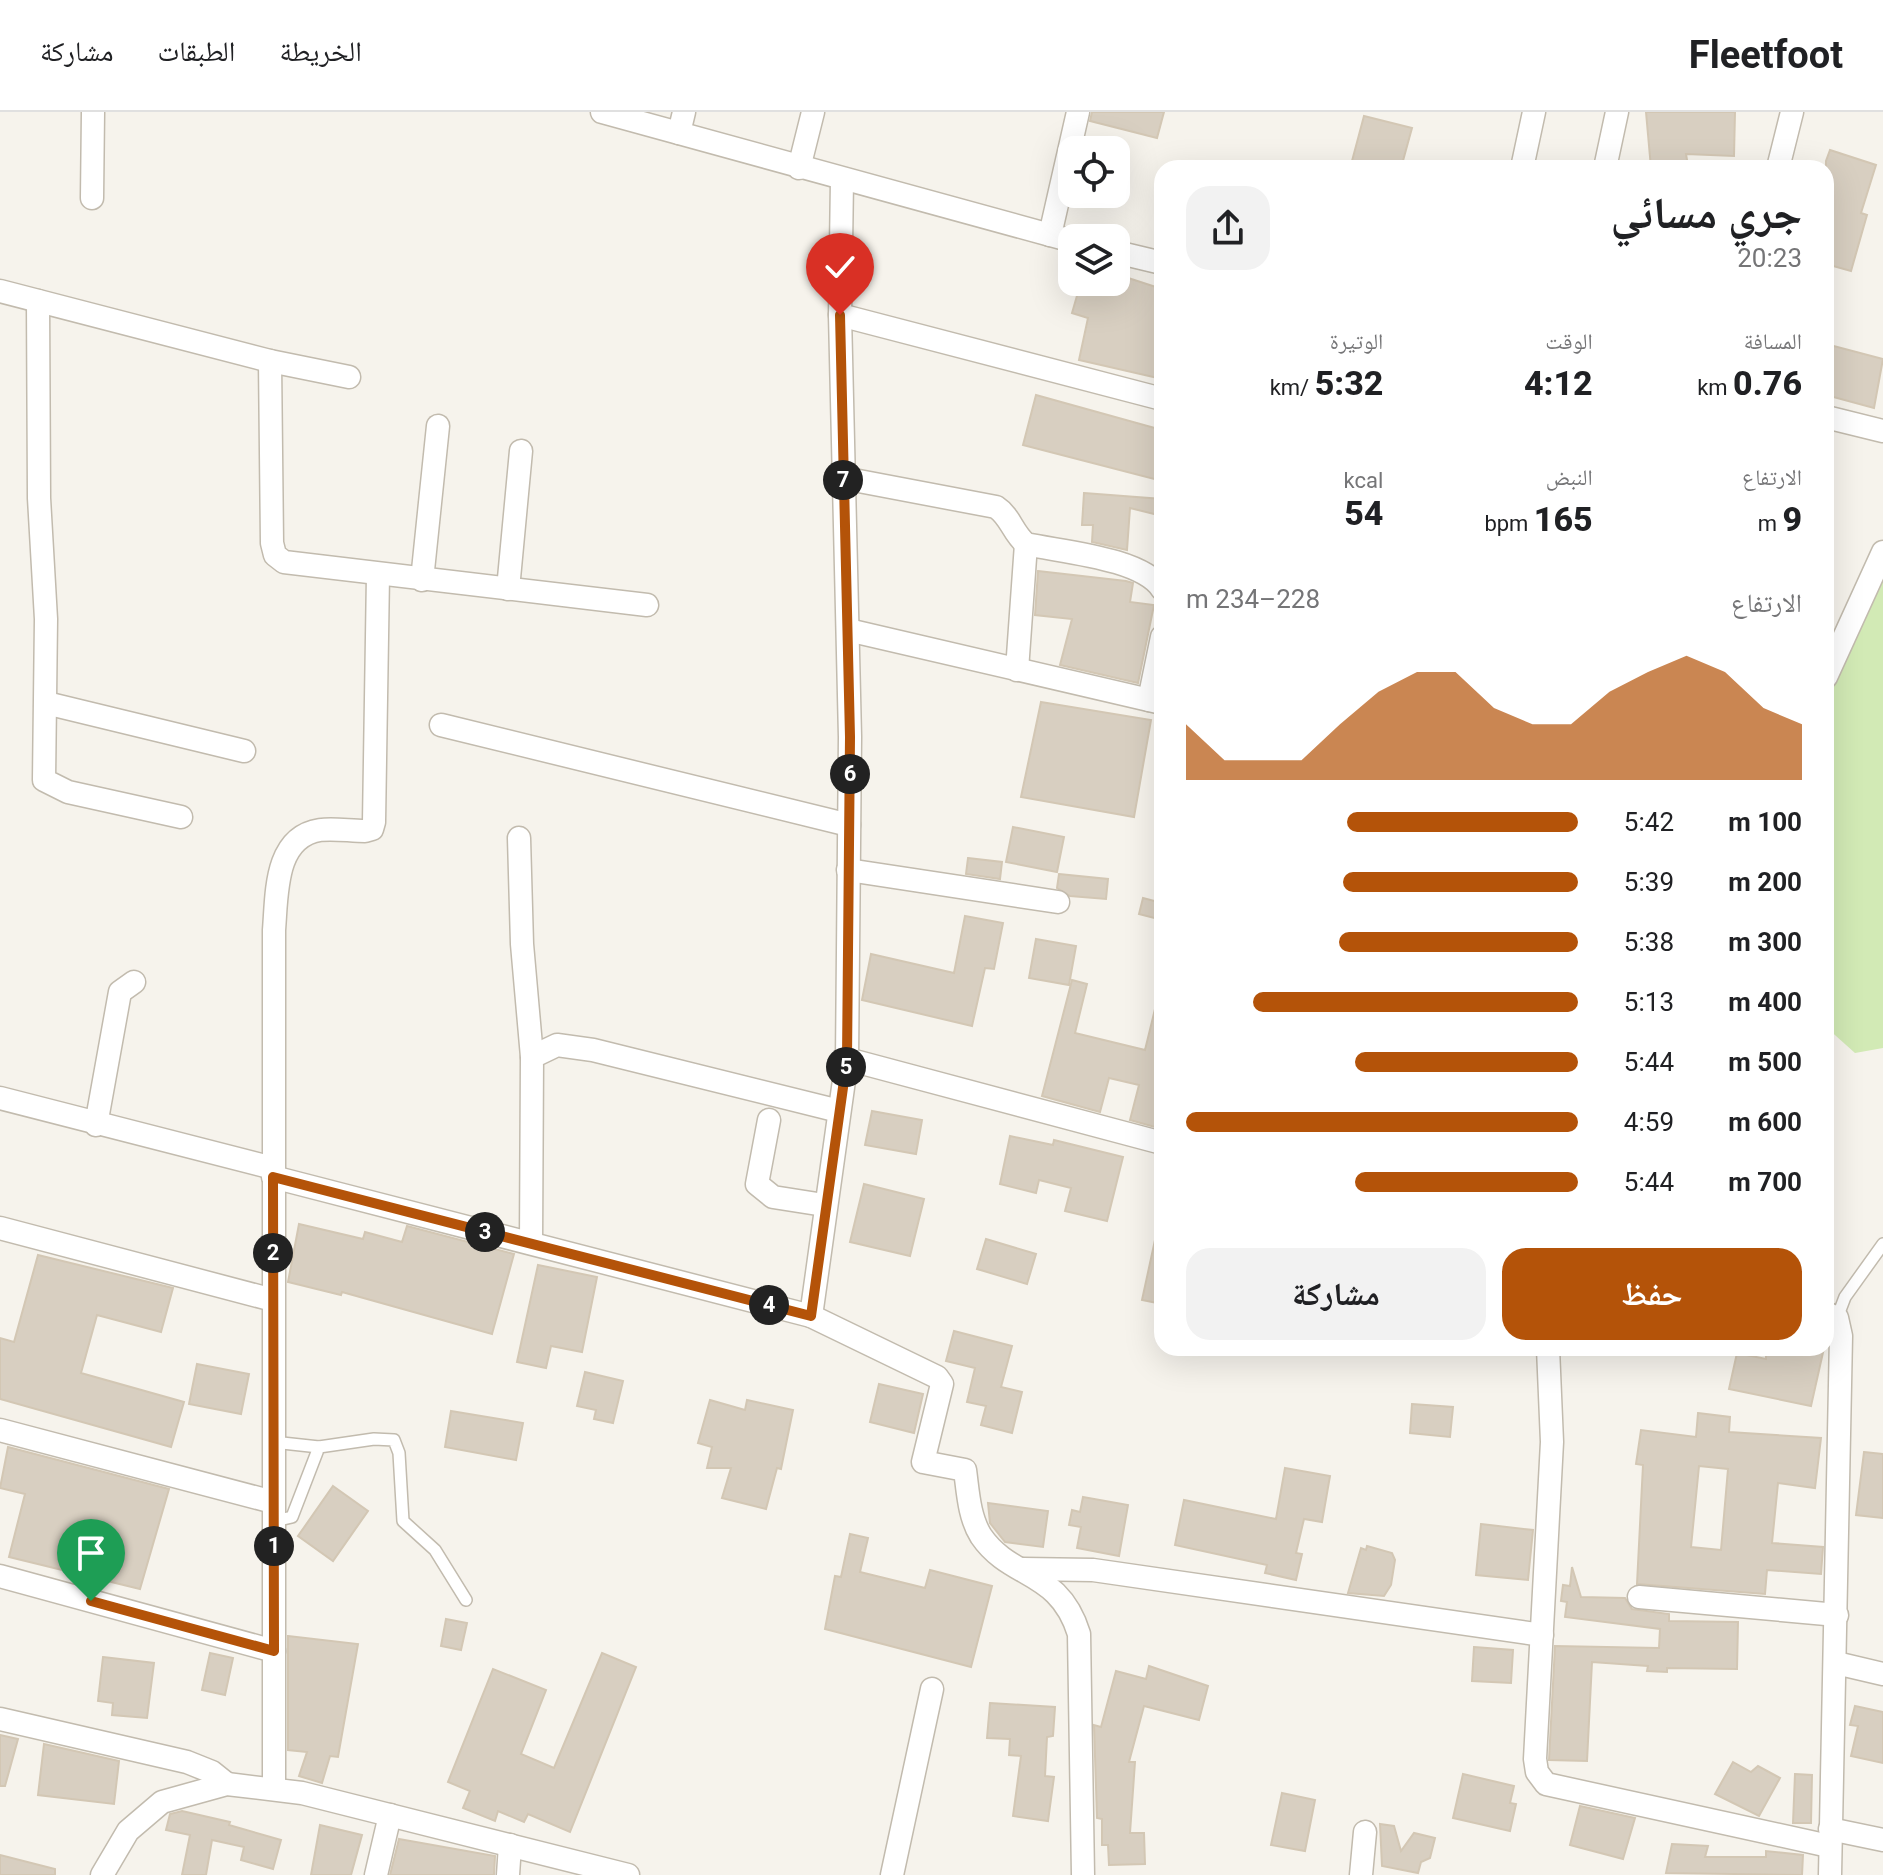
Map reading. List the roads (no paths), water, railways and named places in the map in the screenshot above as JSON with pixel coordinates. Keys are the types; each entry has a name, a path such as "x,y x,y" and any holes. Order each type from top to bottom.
{"street":[{"path":"92,198 93,112"},
{"path":"602,112 681,122 799,168 975,212 1058,237"},
{"path":"799,168 813,112"},
{"path":"1063,224 1078,112"},
{"path":"1524,160 1534,112"},
{"path":"1607,160 1617,112"},
{"path":"1780,160 1792,112"},
{"path":"811,1316 824,1205 847,1059 848,630 840,315 842,180"},
{"path":"1130,255 1154,261"},
{"path":"0,291 270,361 349,377"},
{"path":"38,301 46,703 41,766 44,780 68,792 181,817"},
{"path":"840,315 1154,397"},
{"path":"270,361 275,555 284,562 647,605"},
{"path":"1834,419 1883,431"},
{"path":"422,580 438,426"},
{"path":"508,589 521,451"},
{"path":"843,478 996,507 1006,514 1015,535 1026,544 1134,567 1154,579"},
{"path":"1017,670 1026,544"},
{"path":"1834,659 1883,552"},
{"path":"274,1788 274,930 279,874 286,854 300,838 319,830 372,829 378,575"},
{"path":"848,630 1154,702"},
{"path":"46,703 244,751"},
{"path":"441,725 849,825"},
{"path":"519,838 522,944 532,1057 531,1243"},
{"path":"848,870 1058,902"},
{"path":"96,1125 120,992 134,982"},
{"path":"532,1057 557,1045 593,1050 839,1111"},
{"path":"847,1059 1154,1141"},
{"path":"0,1098 811,1316 937,1377 942,1384 923,1462 965,1470 972,1516 979,1533 991,1549 1055,1590 1072,1610 1079,1634 1083,1875"},
{"path":"769,1120 757,1184 773,1197 824,1205"},
{"path":"0,1228 273,1300"},
{"path":"1830,1875 1841,1336 1834,1320"},
{"path":"1548,1356 1552,1442 1535,1759 1537,1772 1546,1784 1830,1837 1883,1840"},
{"path":"0,1430 274,1512"},
{"path":"1022,1569 1093,1570 1542,1635"},
{"path":"0,1576 274,1651"},
{"path":"1639,1597 1837,1615"},
{"path":"1836,1663 1883,1674"},
{"path":"892,1875 932,1689"},
{"path":"0,1719 187,1762 212,1772 227,1784"},
{"path":"102,1875 128,1831 162,1802 227,1784 274,1788 628,1875"},
{"path":"376,1875 390,1815"},
{"path":"1361,1875 1365,1832"},
{"path":"508,1875 510,1845"}],"lane":[{"path":"1834,1313 1883,1244"},
{"path":"273,1442 319,1447 374,1439 394,1440 399,1453 403,1521 435,1550 466,1600"},
{"path":"274,1512 292,1517 319,1447"}]}
